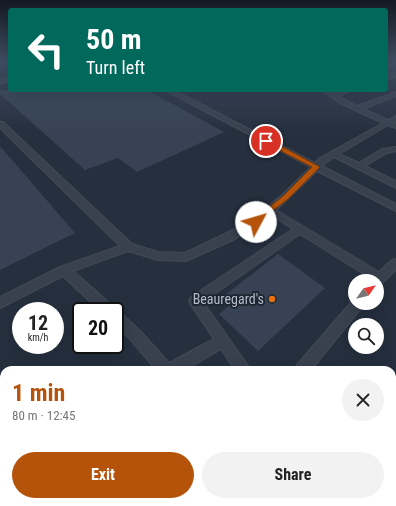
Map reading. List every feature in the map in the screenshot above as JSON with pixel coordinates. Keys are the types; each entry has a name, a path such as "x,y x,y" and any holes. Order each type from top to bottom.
{"lane":[{"path":"172,92 396,208"},
{"path":"327,92 356,109 396,126"},
{"path":"332,96 343,92"},
{"path":"356,109 396,94"},
{"path":"0,124 128,247 158,256 186,257 229,237 256,222 286,197 323,160 386,122 396,118"},
{"path":"359,166 385,151 396,149"},
{"path":"333,154 396,185"},
{"path":"270,210 369,274"},
{"path":"241,366 195,301 300,229"},
{"path":"0,303 64,270 128,247"},
{"path":"384,274 396,263"},
{"path":"64,270 99,302"},
{"path":"305,366 352,310"},
{"path":"124,324 137,336 162,366"},
{"path":"179,366 223,340"}],"building":[{"path":"0,90 8,90 8,92 151,92 224,132 137,172 118,158 85,170 0,94"},
{"path":"0,146 75,233 0,270"},
{"name":"Beauregard's","path":"278,254 325,288 258,351 219,314 234,302 225,295"}],"place":[{"name":"Beauregard's","path":"272,299"}],"route":[{"path":"256,222 286,197 316,167 266,141"}]}
